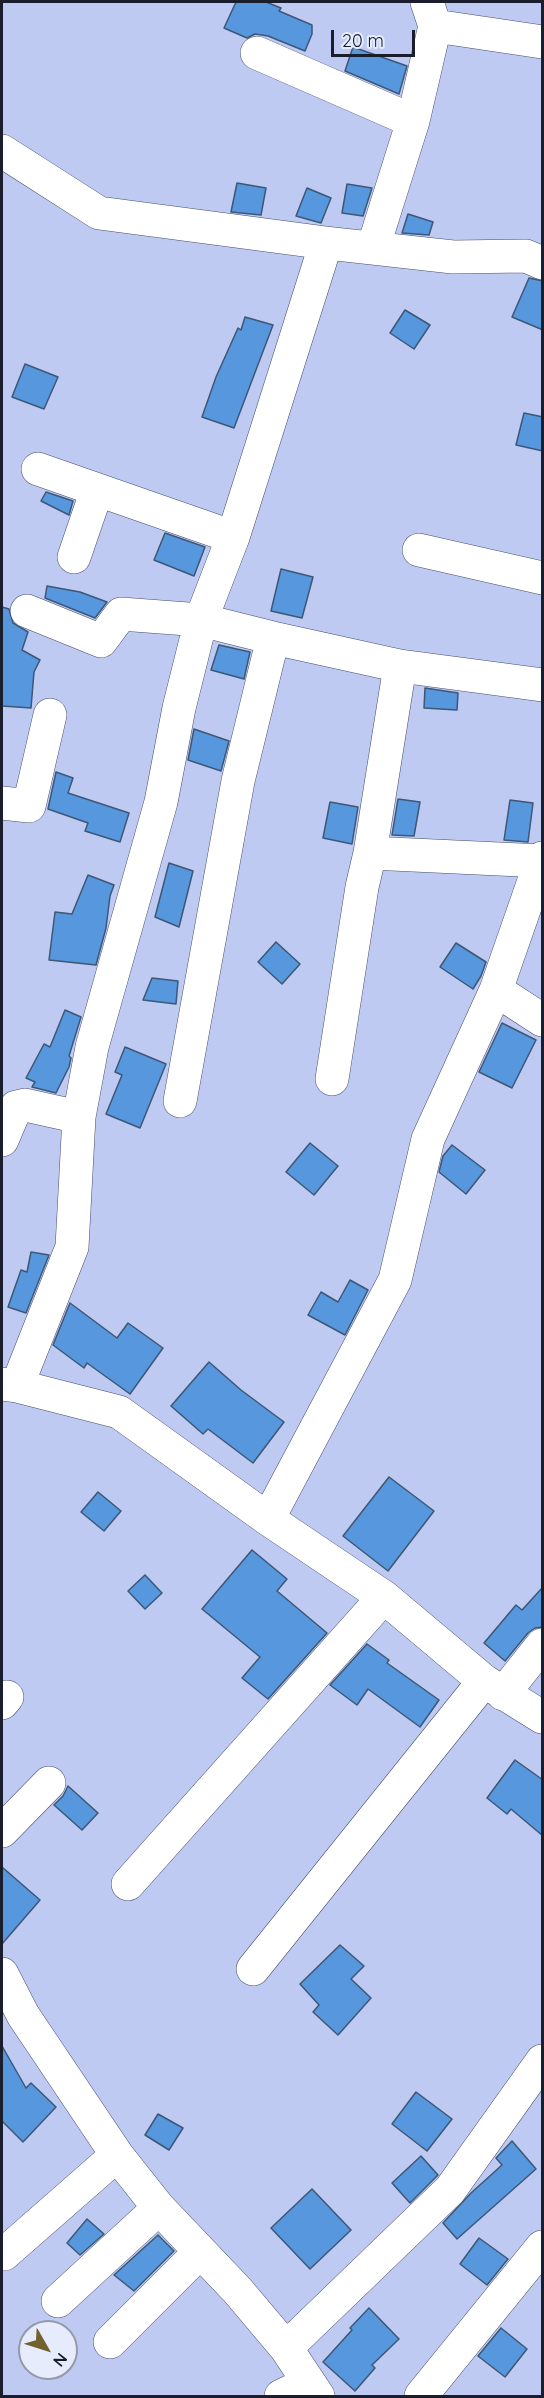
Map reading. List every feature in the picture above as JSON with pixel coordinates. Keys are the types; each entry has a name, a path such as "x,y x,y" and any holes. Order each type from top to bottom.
{"street":[{"path":"373,248 412,121 431,14 543,42"},
{"path":"257,53 412,121"},
{"path":"2,151 99,213 453,257 526,256 543,263"},
{"path":"326,243 233,537 201,620 179,708 161,802 92,1047 79,1117 72,1247 9,1385 119,1412 268,1519 384,1597 494,1688 543,1717"},
{"path":"38,469 233,537"},
{"path":"74,557 97,490"},
{"path":"418,550 543,578"},
{"path":"27,611 100,640 121,614 201,620 273,639 400,666 543,685"},
{"path":"180,1101 238,781 273,639"},
{"path":"332,1079 400,666"},
{"path":"2,803 29,806 51,715"},
{"path":"268,1519 395,1280 428,1139 496,990 542,859 370,853"},
{"path":"496,990 543,1020"},
{"path":"2,1140 16,1107 25,1105 79,1117"},
{"path":"128,1884 384,1597"},
{"path":"253,1969 494,1688 543,1645"},
{"path":"2,1831 49,1783"},
{"path":"2,1974 23,2016 117,2155 159,2208 238,2290 286,2348 303,2392"},
{"path":"286,2348 450,2190 543,2061"},
{"path":"4,2254 117,2155"},
{"path":"58,2301 159,2208"},
{"path":"434,2392 543,2247"},
{"path":"110,2342 200,2252"}],"building":[{"path":"236,2 266,2 281,8 279,11 312,25 312,34 305,51 268,36 255,34 247,38 224,28"},
{"path":"353,47 407,66 399,94 345,71"},
{"path":"237,183 266,188 261,215 231,212"},
{"path":"347,184 372,188 363,216 342,213"},
{"path":"307,188 331,198 321,223 296,216"},
{"path":"408,214 433,222 429,235 402,233"},
{"path":"529,278 543,281 543,330 512,317"},
{"path":"405,310 430,325 414,349 390,333"},
{"path":"245,317 273,325 234,428 202,417 216,377 238,328 241,330"},
{"path":"25,364 58,377 44,409 12,397"},
{"path":"524,413 543,417 543,451 516,445"},
{"path":"46,492 73,501 69,515 41,501"},
{"path":"165,533 205,547 194,576 154,560"},
{"path":"281,569 313,577 302,618 271,611"},
{"path":"47,586 80,592 107,602 95,618 45,598"},
{"path":"2,607 9,609 13,623 28,632 22,650 40,660 34,672 31,708 2,706"},
{"path":"219,645 250,652 244,679 211,670"},
{"path":"425,688 458,693 457,710 424,708"},
{"path":"194,729 229,741 221,771 188,760"},
{"path":"56,772 73,778 68,793 129,813 120,842 85,831 88,823 48,809"},
{"path":"398,799 420,802 414,836 392,835"},
{"path":"510,800 533,803 528,842 504,840"},
{"path":"330,802 358,807 352,844 323,838"},
{"path":"169,863 193,871 179,927 155,917"},
{"path":"88,875 114,885 96,965 49,960 55,912 72,914"},
{"path":"276,942 300,964 282,984 258,962"},
{"path":"456,943 486,962 473,989 440,967"},
{"path":"152,978 178,981 176,1004 143,1000"},
{"path":"65,1010 81,1017 69,1056 71,1058 69,1067 56,1093 32,1087 35,1082 26,1078 44,1044 50,1047"},
{"path":"502,1023 536,1040 512,1088 479,1072"},
{"path":"125,1047 166,1064 140,1128 106,1114 122,1075 115,1072"},
{"path":"310,1143 338,1166 314,1195 286,1172"},
{"path":"452,1145 485,1170 466,1194 439,1172 443,1156"},
{"path":"31,1252 49,1255 26,1313 8,1307 21,1270 27,1272"},
{"path":"350,1280 368,1290 345,1335 308,1315 321,1292 338,1302"},
{"path":"70,1303 117,1338 128,1323 163,1348 130,1394 87,1363 84,1368 53,1345"},
{"path":"209,1362 241,1390 284,1422 253,1463 208,1429 203,1434 171,1406"},
{"path":"389,1477 434,1511 388,1571 343,1536"},
{"path":"98,1492 121,1511 104,1531 81,1512"},
{"path":"252,1550 287,1579 277,1591 327,1633 268,1699 242,1678 260,1657 202,1609"},
{"path":"145,1575 162,1593 145,1609 128,1591"},
{"path":"543,1587 543,1627 535,1628 528,1633 505,1661 484,1643 516,1605 522,1610"},
{"path":"367,1644 389,1660 387,1663 439,1700 420,1727 368,1689 357,1705 330,1685"},
{"path":"515,1760 543,1780 543,1836 511,1809 507,1814 487,1798"},
{"path":"68,1786 98,1813 82,1830 54,1805 63,1796"},
{"path":"2,1867 40,1900 2,1944"},
{"path":"340,1945 364,1966 351,1979 371,1998 338,2035 313,2012 319,2005 300,1984"},
{"path":"2,2046 26,2088 31,2083 56,2107 23,2142 2,2121"},
{"path":"416,2092 452,2119 427,2151 392,2124"},
{"path":"158,2114 183,2128 169,2150 145,2135"},
{"path":"512,2141 536,2169 457,2239 443,2223 502,2165 496,2158"},
{"path":"421,2156 438,2175 410,2203 392,2183"},
{"path":"312,2189 351,2230 310,2269 271,2228"},
{"path":"87,2219 104,2234 80,2255 67,2243"},
{"path":"158,2235 174,2251 134,2291 114,2275"},
{"path":"479,2238 508,2259 487,2285 460,2264"},
{"path":"369,2308 399,2339 372,2365 375,2368 355,2391 323,2362"},
{"path":"501,2328 527,2349 505,2377 478,2356"}]}
